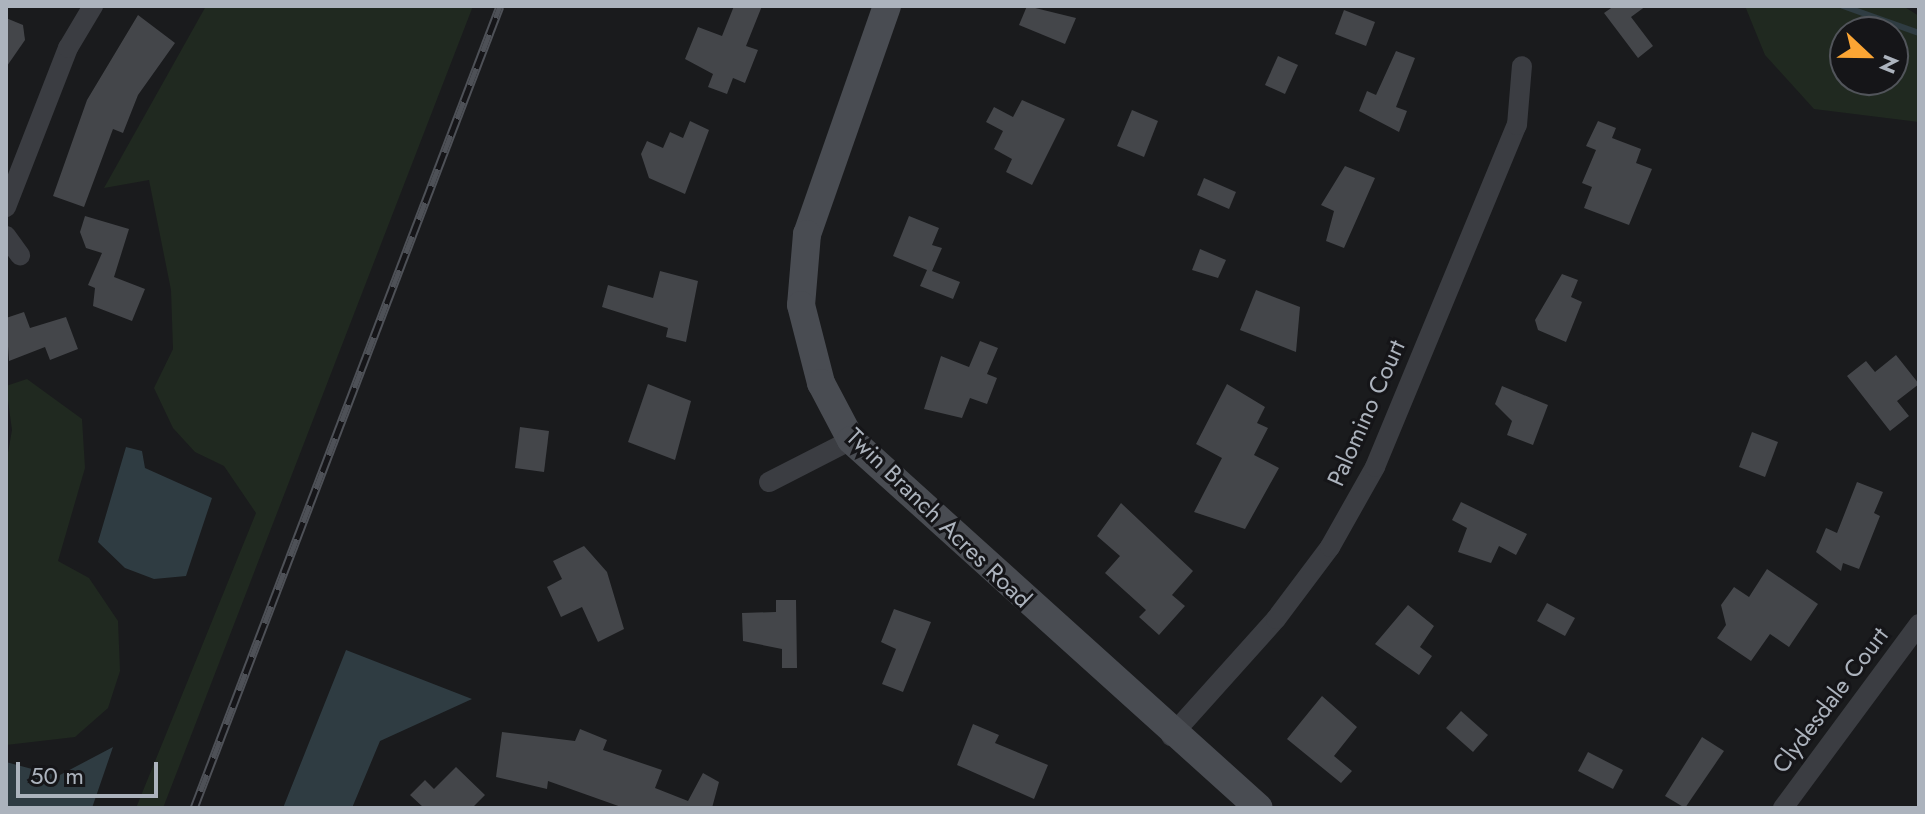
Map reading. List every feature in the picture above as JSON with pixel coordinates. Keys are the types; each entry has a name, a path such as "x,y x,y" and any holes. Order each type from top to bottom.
{"street":[{"name":"Twin Branch Acres Road","path":"887,6 807,234 801,305 821,383 851,440 1171,736 1259,808"},
{"path":"6,207 87,8"},
{"name":"Palomino Court","path":"1171,736 1294,595 1375,467 1517,125 1522,66"},
{"path":"6,236 20,255"},
{"path":"769,482 851,440"},
{"name":"Clydesdale Court","path":"1783,808 1919,624"}],"shaded area":[{"path":"206,6 473,6 163,808 136,808 256,513 224,466 195,452 173,428 154,388 173,349 171,290 149,180 104,188"},
{"path":"1745,6 1903,6 1919,16 1919,122 1814,109 1765,55"},
{"path":"27,379 82,419 85,468 58,561 89,578 118,621 120,671 108,708 75,737 6,745 6,464 12,430 6,386"},
{"path":"126,447 142,451 145,468 212,498 186,576 154,579 125,568 98,542"},
{"path":"346,650 472,699 380,741 352,808 283,808"},
{"path":"113,747 92,808 6,808 6,762 58,776"}],"building":[{"path":"734,6 762,6 746,46 758,50 745,83 733,78 727,94 708,87 713,74 685,59 698,27 722,36"},
{"path":"1027,6 1076,18 1065,44 1019,25"},
{"path":"1614,6 1646,6 1631,17 1653,46 1638,58 1604,13"},
{"path":"1344,10 1375,22 1366,46 1335,34"},
{"path":"138,15 175,43 138,95 123,133 113,129 84,207 53,196 87,100"},
{"path":"6,18 23,25 25,40 7,66"},
{"path":"1396,51 1415,58 1396,107 1407,111 1399,132 1359,111 1367,91 1376,95"},
{"path":"1278,56 1298,65 1285,94 1265,85"},
{"path":"1022,100 1065,119 1032,185 1006,172 1012,159 994,149 1003,131 986,122 994,107 1013,117"},
{"path":"1132,110 1158,121 1144,157 1117,146"},
{"path":"690,121 709,130 685,194 649,178 641,154 647,141 663,148 670,132 683,138"},
{"path":"1598,121 1616,128 1612,138 1641,149 1636,163 1652,169 1629,225 1584,208 1592,187 1582,183 1596,150 1586,146"},
{"path":"1345,166 1375,178 1344,248 1326,241 1334,211 1321,205"},
{"path":"1204,178 1236,192 1229,209 1197,195"},
{"path":"85,216 129,229 114,277 145,289 132,321 93,306 95,288 88,285 102,253 86,248 80,232"},
{"path":"909,216 939,228 932,245 942,248 932,271 960,282 953,299 920,286 927,270 893,256"},
{"path":"1200,249 1226,260 1218,278 1192,270"},
{"path":"660,271 698,281 686,342 666,337 668,328 602,307 608,285 653,298"},
{"path":"1562,274 1578,280 1571,297 1582,302 1566,342 1538,330 1535,320"},
{"path":"1256,290 1300,307 1296,352 1240,330"},
{"path":"24,312 30,328 66,317 78,349 50,360 45,347 9,361 6,318"},
{"path":"980,341 998,348 987,374 997,378 987,404 970,398 962,418 924,409 941,356 969,367"},
{"path":"1896,355 1919,384 1897,401 1909,416 1890,431 1847,376 1866,361 1875,372"},
{"path":"648,384 691,401 675,460 628,442"},
{"path":"1227,384 1265,407 1257,423 1268,428 1254,455 1279,468 1245,529 1194,512 1222,458 1196,444"},
{"path":"1502,386 1548,405 1533,445 1507,435 1512,421 1495,404"},
{"path":"520,427 549,431 544,472 515,468"},
{"path":"1752,432 1778,442 1765,477 1739,467"},
{"path":"1857,482 1883,492 1874,513 1880,516 1859,569 1843,563 1841,571 1816,552 1826,528 1837,533"},
{"path":"1461,502 1527,534 1516,555 1499,546 1491,563 1458,552 1467,528 1452,520"},
{"path":"1121,503 1193,571 1172,595 1185,606 1159,635 1139,617 1146,610 1105,573 1120,556 1097,536"},
{"path":"584,546 607,572 624,629 598,642 582,607 561,617 547,587 562,579 553,561"},
{"path":"1767,569 1818,604 1789,647 1770,634 1751,661 1717,638 1726,625 1721,605 1734,587 1749,597"},
{"path":"776,600 796,600 797,668 782,668 782,649 743,641 742,613 776,612"},
{"path":"1547,603 1575,618 1565,636 1537,621"},
{"path":"1408,605 1434,626 1420,647 1432,656 1419,675 1375,644"},
{"path":"894,609 931,622 903,692 882,684 896,649 881,642"},
{"path":"1322,696 1357,727 1334,756 1352,771 1341,783 1287,739"},
{"path":"1461,711 1488,735 1473,752 1446,728"},
{"path":"973,724 999,735 995,743 1048,765 1034,799 957,765"},
{"path":"580,729 607,740 603,750 662,770 655,788 688,801 703,773 719,782 712,808 624,808 548,781 547,789 496,777 502,732 575,741"},
{"path":"1702,737 1724,751 1685,808 1665,796"},
{"path":"1588,752 1623,770 1613,789 1578,771"},
{"path":"456,767 485,795 472,808 424,808 410,795 425,780 434,789"}],"waterway":[{"path":"1843,6 1919,33"}],"railway":[{"path":"194,808 500,6"}]}
